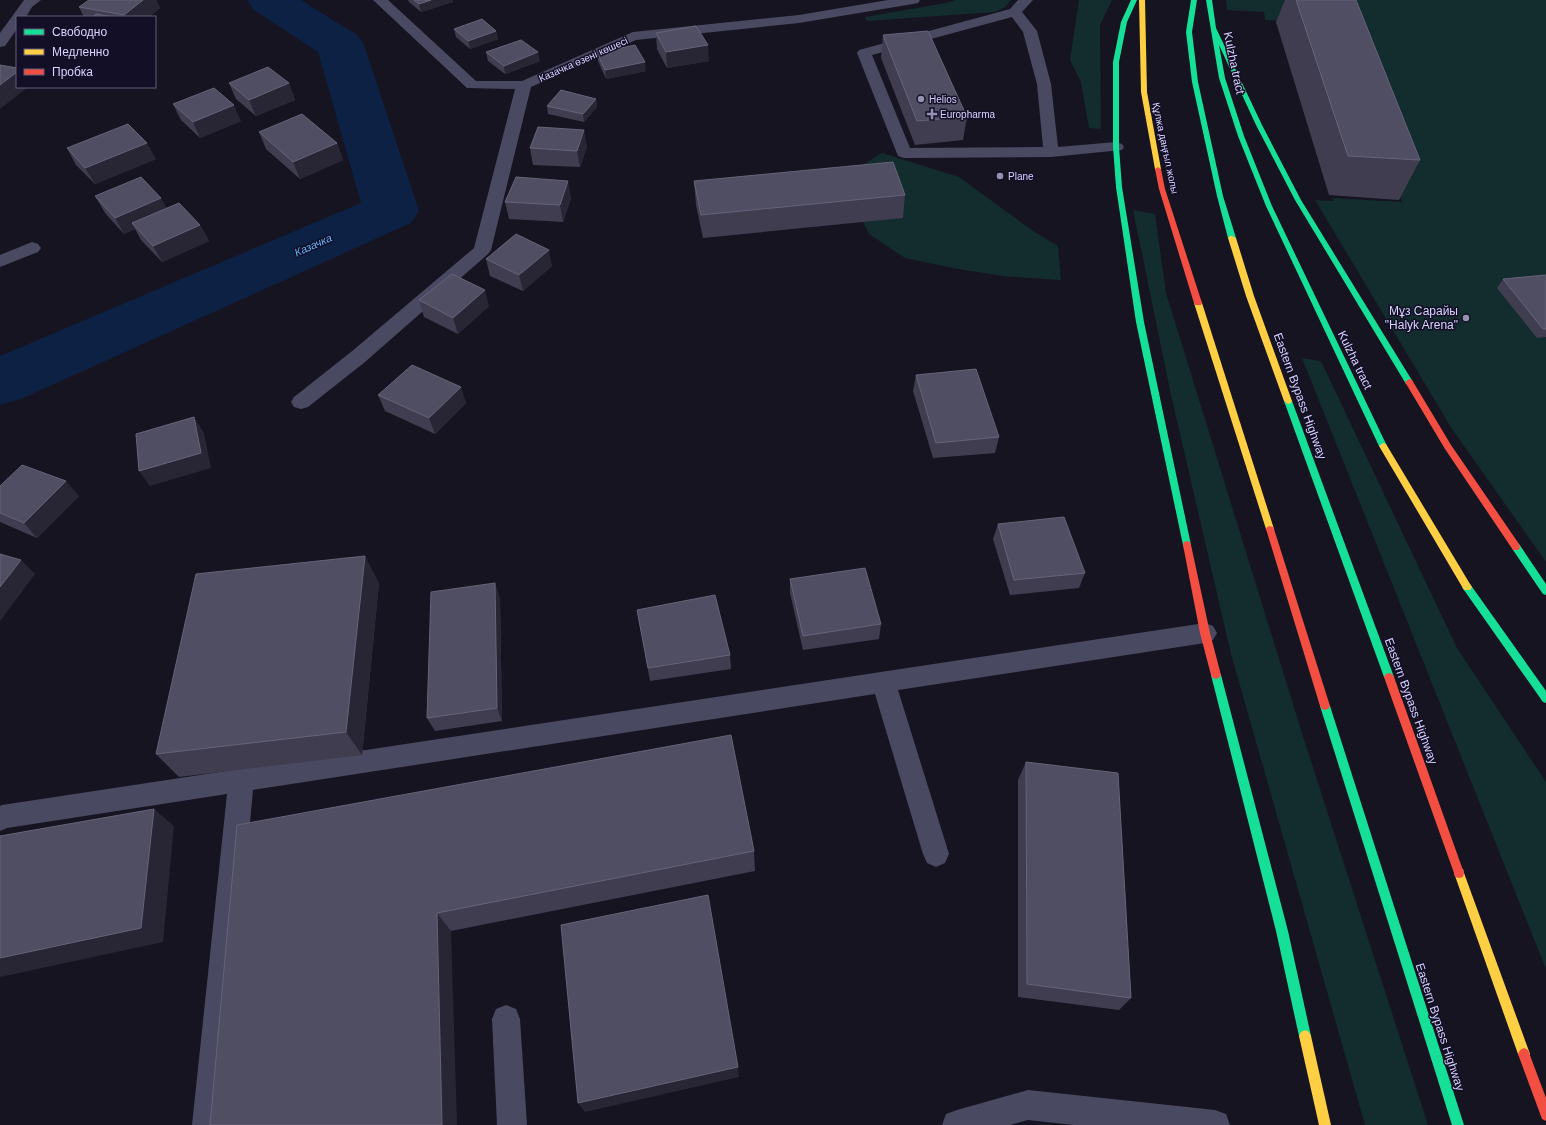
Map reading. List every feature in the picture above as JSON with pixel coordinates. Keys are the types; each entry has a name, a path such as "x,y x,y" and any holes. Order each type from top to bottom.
{"main road":[{"path":"1134,0 1124,22 1116,62 1116,147 1119,187 1140,322 1206,633 1282,931 1325,1125"},
{"name":"Құлжа даңғыл жолы","path":"1142,0 1144,92 1162,188 1196,296"},
{"name":"Eastern Bypass Highway","path":"1194,0 1190,32 1195,82 1220,196 1250,296 1387,671 1546,1115"},
{"name":"Kulzha tract","path":"1209,0 1215,28 1222,78 1241,136 1275,220 1381,442 1471,594 1546,699"},
{"path":"1215,28 1253,112 1298,200 1448,447 1546,591"},
{"name":"Eastern Bypass Highway","path":"1196,296 1458,1125"}],"street":[{"path":"19,16 27,4 34,0"},
{"name":"Казачка өзені көшесі","path":"380,0 472,85 524,85 633,36 799,19 913,0"},
{"path":"1026,0 1015,12 864,53 904,153 1051,152 1116,147"},
{"path":"1015,12 1030,31 1044,84 1051,152"},
{"path":"0,43 16,21"},
{"path":"301,402 358,357 482,250 524,85"},
{"path":"0,261 32,248"},
{"path":"0,819 2,817 1206,633"},
{"path":"883,682 936,854"},
{"path":"207,1125 241,781"},
{"path":"506,1019 512,1125"},
{"path":"957,1125 1028,1105 1215,1125"}],"green space":[{"path":"955,0 1011,0 1005,7 995,12 867,21 865,17 946,3"},
{"path":"1079,0 1112,0 1100,25 1101,129 1089,128 1081,82 1070,60"},
{"name":"Мұз Сарайы \"Halyk Arena\"","path":"1226,0 1546,0 1546,562 1452,429 1315,200 1334,201 1332,198 1402,202 1336,24 1265,20 1264,12 1227,10"},
{"path":"882,153 959,177 1033,231 1058,246 1061,280 1002,276 905,258 869,234 863,222 817,193"},
{"path":"1133,210 1155,214 1166,293 1301,730 1428,1125 1365,1125 1231,654 1171,395"},
{"path":"1302,358 1321,361 1457,648 1546,782 1546,969"}],"building":[{"path":"89,0 143,0 124,15 79,7"},
{"path":"414,0 431,0 419,4"},
{"path":"1296,0 1356,0 1420,160 1348,156"},
{"path":"96,14 108,16 94,16"},
{"path":"482,19 496,31 468,41 454,29"},
{"path":"696,26 708,45 666,52 656,33"},
{"path":"928,31 967,117 917,121 883,35"},
{"path":"521,40 538,52 504,66 486,52"},
{"path":"635,45 645,62 605,70 597,53"},
{"path":"0,65 16,68 16,73 0,85"},
{"path":"268,67 289,83 249,100 229,83"},
{"path":"214,88 234,105 193,122 173,104"},
{"path":"561,90 596,99 583,114 547,106"},
{"path":"302,114 337,143 293,162 259,132"},
{"path":"128,124 147,143 85,168 67,148"},
{"path":"538,127 584,130 577,151 530,148"},
{"path":"893,162 905,195 701,215 694,181"},
{"path":"141,177 161,198 115,218 95,196"},
{"path":"516,177 568,181 560,205 505,202"},
{"path":"179,203 200,225 153,246 132,223"},
{"path":"516,234 549,250 519,275 486,259"},
{"path":"452,274 485,290 453,318 419,300"},
{"path":"1546,275 1546,329 1543,329 1503,279"},
{"path":"412,365 461,387 429,418 378,395"},
{"path":"976,369 999,437 936,443 916,375"},
{"path":"194,417 201,453 139,471 136,434"},
{"path":"22,465 66,481 24,523 0,513 0,486"},
{"path":"1064,517 1085,573 1014,580 998,524"},
{"path":"0,554 21,560 0,587"},
{"path":"365,556 346,732 156,754 196,574"},
{"path":"865,568 881,624 803,636 790,579"},
{"path":"495,583 497,708 427,718 431,592"},
{"path":"715,595 730,655 648,668 637,610"},
{"path":"731,735 754,851 437,913 442,1125 210,1125 237,825"},
{"path":"1026,762 1118,773 1131,998 1027,984"},
{"path":"154,809 141,928 0,958 0,836"},
{"path":"708,895 738,1067 578,1103 561,925"}],"waterway":[{"name":"Казачка","path":"0,382 391,211 340,45 270,0"}],"traffic: fast":[{"path":"1134,0 1124,22 1116,62 1116,147 1119,187 1140,322 1187,545"},
{"path":"1194,0 1189,32 1195,82 1220,196 1232,238"},
{"path":"1209,0 1222,78 1241,136 1269,206 1383,446"},
{"path":"1215,29 1259,125 1298,200 1409,382"},
{"path":"1288,401 1389,677"},
{"path":"1516,547 1546,591"},
{"path":"1467,587 1546,699"},
{"path":"1216,675 1282,931 1305,1036"},
{"path":"1325,706 1458,1125"}],"traffic: slow":[{"path":"1142,0 1144,92 1158,169"},
{"path":"1232,238 1250,296 1288,401"},
{"path":"1198,303 1270,529"},
{"path":"1383,446 1467,587"},
{"path":"1459,873 1524,1054"},
{"path":"1305,1036 1325,1125"}],"traffic: jam":[{"path":"1158,169 1162,189 1198,303"},
{"path":"1409,382 1448,447 1516,547"},
{"path":"1270,529 1325,706"},
{"path":"1187,545 1205,633 1216,675"},
{"path":"1389,677 1459,873"},
{"path":"1524,1054 1546,1115"}],"place":[{"name":"Helios","path":"921,99"},
{"name":"Europharma","path":"932,114"},
{"name":"Plane","path":"1000,176"},
{"name":"Мұз Сарайы \"Halyk Arena\"","path":"1466,318"}]}
